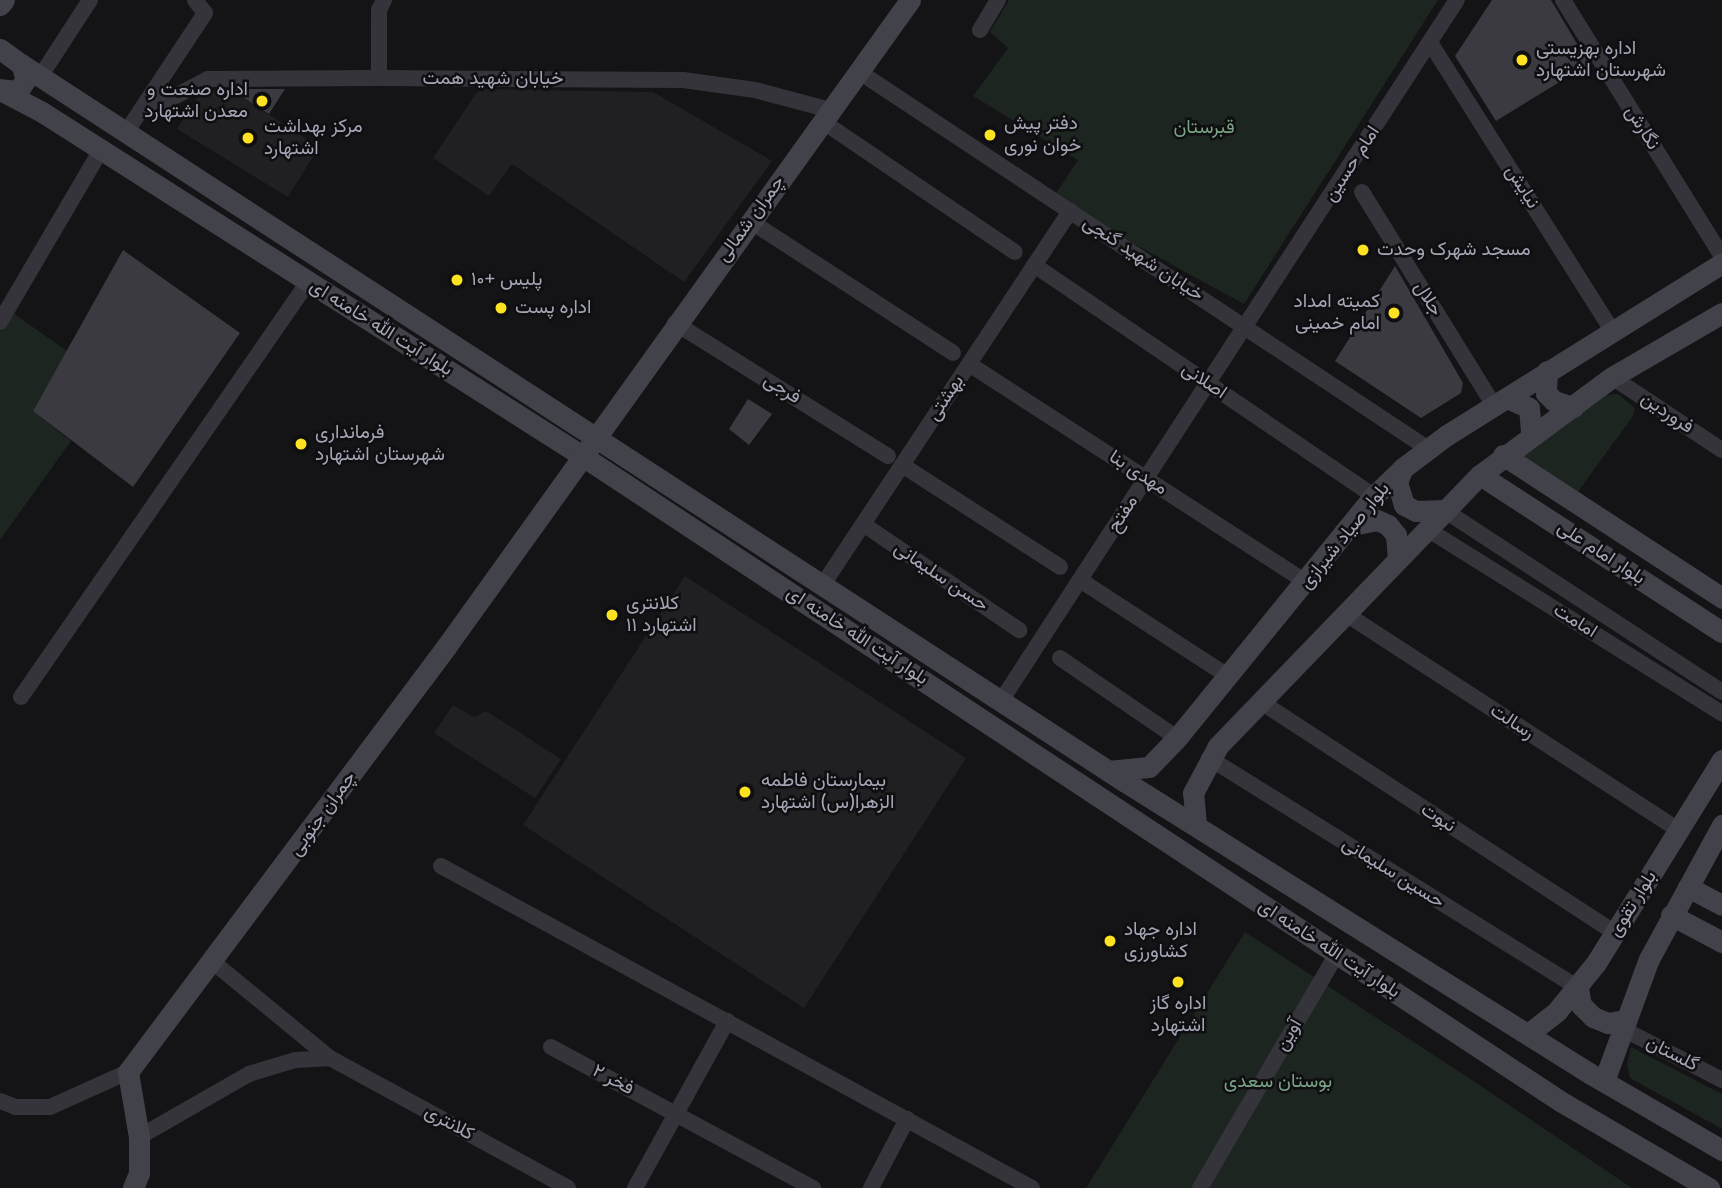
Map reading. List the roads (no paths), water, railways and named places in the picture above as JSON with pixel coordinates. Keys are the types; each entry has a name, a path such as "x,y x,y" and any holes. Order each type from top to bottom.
{"street":[{"path":"0,5 4,0"},
{"path":"42,112 48,94 48,83 90,0"},
{"path":"125,134 205,13 195,0"},
{"path":"379,78 379,10 384,0"},
{"name":"چمران شمالی","path":"587,446 910,0"},
{"path":"980,30 998,0"},
{"name":"امام حسین","path":"1245,327 1431,44 1457,0"},
{"name":"نگارش","path":"1563,0 1722,256"},
{"name":"نیایش","path":"1431,44 1612,330"},
{"name":"بلوار آیت الله خامنه ای","path":"0,49 1337,954 1560,1101 1709,1188"},
{"path":"0,90 22,89 26,79 21,64"},
{"name":"خیابان شهید گنجی","path":"858,71 1427,448"},
{"name":"خیابان شهید همت","path":"159,105 208,79 682,80 755,90 826,115"},
{"name":"بلوار آیت الله خامنه ای","path":"0,90 42,112 308,282 822,586 1108,771 1604,1081 1722,1150"},
{"path":"826,115 1015,252"},
{"path":"0,322 101,150"},
{"name":"جلال","path":"1362,192 1500,402"},
{"name":"بهشتی","path":"822,586 863,524 895,460 969,363 1070,211"},
{"path":"750,221 953,353"},
{"name":"بلوار صیاد شیرازی","path":"1108,771 1149,767 1177,738 1307,583 1374,496 1427,448 1722,263"},
{"name":"اصلانی","path":"1034,265 1374,496"},
{"path":"22,697 308,282"},
{"path":"1196,825 1193,793 1209,758 1444,510 1531,432 1573,407 1612,377 1722,313"},
{"name":"فرجی","path":"675,323 1060,567"},
{"name":"مفتح","path":"1001,701 1245,327"},
{"name":"مهدی بنا","path":"969,363 1307,583"},
{"path":"1547,371 1546,393 1554,401 1573,407"},
{"name":"فروردین","path":"1612,377 1722,450"},
{"path":"1500,402 1529,408 1531,432"},
{"name":"چمران جنوبی","path":"128,1072 213,962 587,446"},
{"name":"بلوار امام علی","path":"1503,456 1722,598"},
{"path":"1403,468 1397,482 1404,505 1416,511 1444,510"},
{"name":"بلوار امام علی","path":"1480,475 1722,632"},
{"name":"امامت","path":"1444,510 1722,692"},
{"path":"1352,525 1377,520 1388,525 1396,535 1398,559"},
{"name":"حسن سلیمانی","path":"863,524 1019,630"},
{"name":"امامت","path":"1427,529 1722,713"},
{"path":"1080,580 1228,677"},
{"name":"رسالت","path":"1346,614 1679,830"},
{"path":"1060,658 1209,758"},
{"name":"نبوت","path":"1261,702 1615,933"},
{"name":"حسین سلیمانی","path":"1209,758 1578,988"},
{"name":"بلوار تقوی","path":"1528,1034 1578,988 1722,760"},
{"name":"بلوار تقوی","path":"1604,1081 1623,1024 1671,915 1722,825"},
{"path":"441,866 1032,1188"},
{"path":"1688,887 1722,905"},
{"path":"1671,915 1722,942"},
{"name":"آوین","path":"1200,1188 1337,954"},
{"name":"کلانتری","path":"213,962 330,1058 568,1188"},
{"path":"1578,988 1581,1004 1592,1017 1608,1023 1623,1024"},
{"path":"635,1188 727,1021"},
{"name":"گلستان","path":"1623,1024 1722,1080"},
{"name":"فخر ۲","path":"551,1047 813,1188"},
{"path":"139,1138 249,1074 295,1060 330,1058"},
{"path":"0,1101 16,1107 50,1107 128,1072 139,1138 139,1173 133,1188"},
{"path":"871,1188 907,1119"}],"place":[{"name":"اداره بهزیستی شهرستان اشتهارد","path":"1522,60"},
{"name":"اداره صنعت و معدن اشتهارد","path":"262,101"},
{"name":"دفتر پیش خوان نوری","path":"990,135"},
{"name":"مرکز بهداشت اشتهارد","path":"248,138"},
{"name":"مسجد شهرک وحدت","path":"1363,250"},
{"name":"پلیس +۱۰","path":"457,280"},
{"name":"اداره پست","path":"501,308"},
{"name":"کمیته امداد امام خمینی","path":"1394,313"},
{"name":"فرمانداری شهرستان اشتهارد","path":"301,444"},
{"name":"کلانتری ۱۱ اشتهارد","path":"612,615"},
{"name":"بیمارستان فاطمه الزهرا(س) اشتهارد","path":"745,792"},
{"name":"اداره جهاد کشاورزی","path":"1110,941"},
{"name":"اداره گاز اشتهارد","path":"1178,982"}],"park label":[{"name":"قبرستان","path":"1204,128"},
{"name":"بوستان سعدی","path":"1278,1082"}]}
